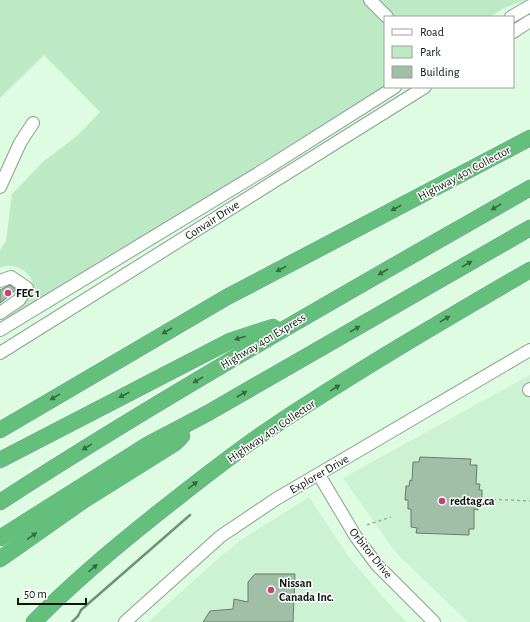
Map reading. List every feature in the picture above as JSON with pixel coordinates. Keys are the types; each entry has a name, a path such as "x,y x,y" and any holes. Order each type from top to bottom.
{"highway":[{"name":"Highway 401 Collector","path":"0,430 226,297 530,138"},
{"name":"Highway 401 Express","path":"0,502 98,440 304,317 530,188"},
{"path":"0,538 149,444 208,413 530,228"},
{"name":"Highway 401 Collector","path":"34,622 53,603 129,536 200,480 270,429 420,333 530,270"},
{"path":"0,460 230,341 304,317"},
{"path":"0,559 84,500 175,442 208,413"},
{"path":"26,622 53,603"}],"street":[{"path":"370,0 386,16"},
{"path":"513,16 530,6"},
{"path":"514,31 530,21"},
{"path":"0,330 267,168 393,88"},
{"name":"Convair Drive","path":"0,353 423,88"},
{"path":"0,187 20,143 33,123"},
{"path":"0,281 11,277 27,288 19,300 0,312"},
{"name":"Explorer Drive","path":"125,622 221,536 276,499 530,350"},
{"name":"Orbitor Drive","path":"319,474 356,537 377,565 434,622"}],"path":[{"path":"487,499 530,501"},
{"path":"367,525 391,517"}],"shaded area":[{"path":"530,375 530,622 468,622 396,553 343,478"},
{"path":"309,497 348,556 389,604 407,622 148,622 221,556 241,540"}],"green space":[{"path":"0,0 365,0 384,21 384,87 207,198 21,311 8,317 1,316 25,302 33,289 30,277 20,268 7,266 0,268 0,250 6,241 12,194 44,161 77,136 100,112 44,55 0,98"},
{"path":"375,0 525,0 504,8 492,16 391,16"}],"building":[{"name":"FEC 1","path":"10,285 16,290 0,303 0,290"},
{"path":"420,457 471,459 470,465 477,465 476,484 480,484 479,490 482,490 482,503 478,503 478,510 474,509 474,529 469,529 469,535 416,533 417,528 411,527 411,509 408,509 408,500 405,500 406,486 409,486 410,480 412,481 413,462 419,462"},
{"name":"Nissan Canada Inc.","path":"255,574 295,574 293,622 203,622 210,611 233,609 234,599 248,602 248,582"}],"waterway":[{"path":"72,622 81,610 190,515"}],"place":[{"name":"FEC 1","path":"8,293"},
{"name":"redtag.ca","path":"442,501"},
{"name":"Nissan Canada Inc.","path":"271,590"}]}
